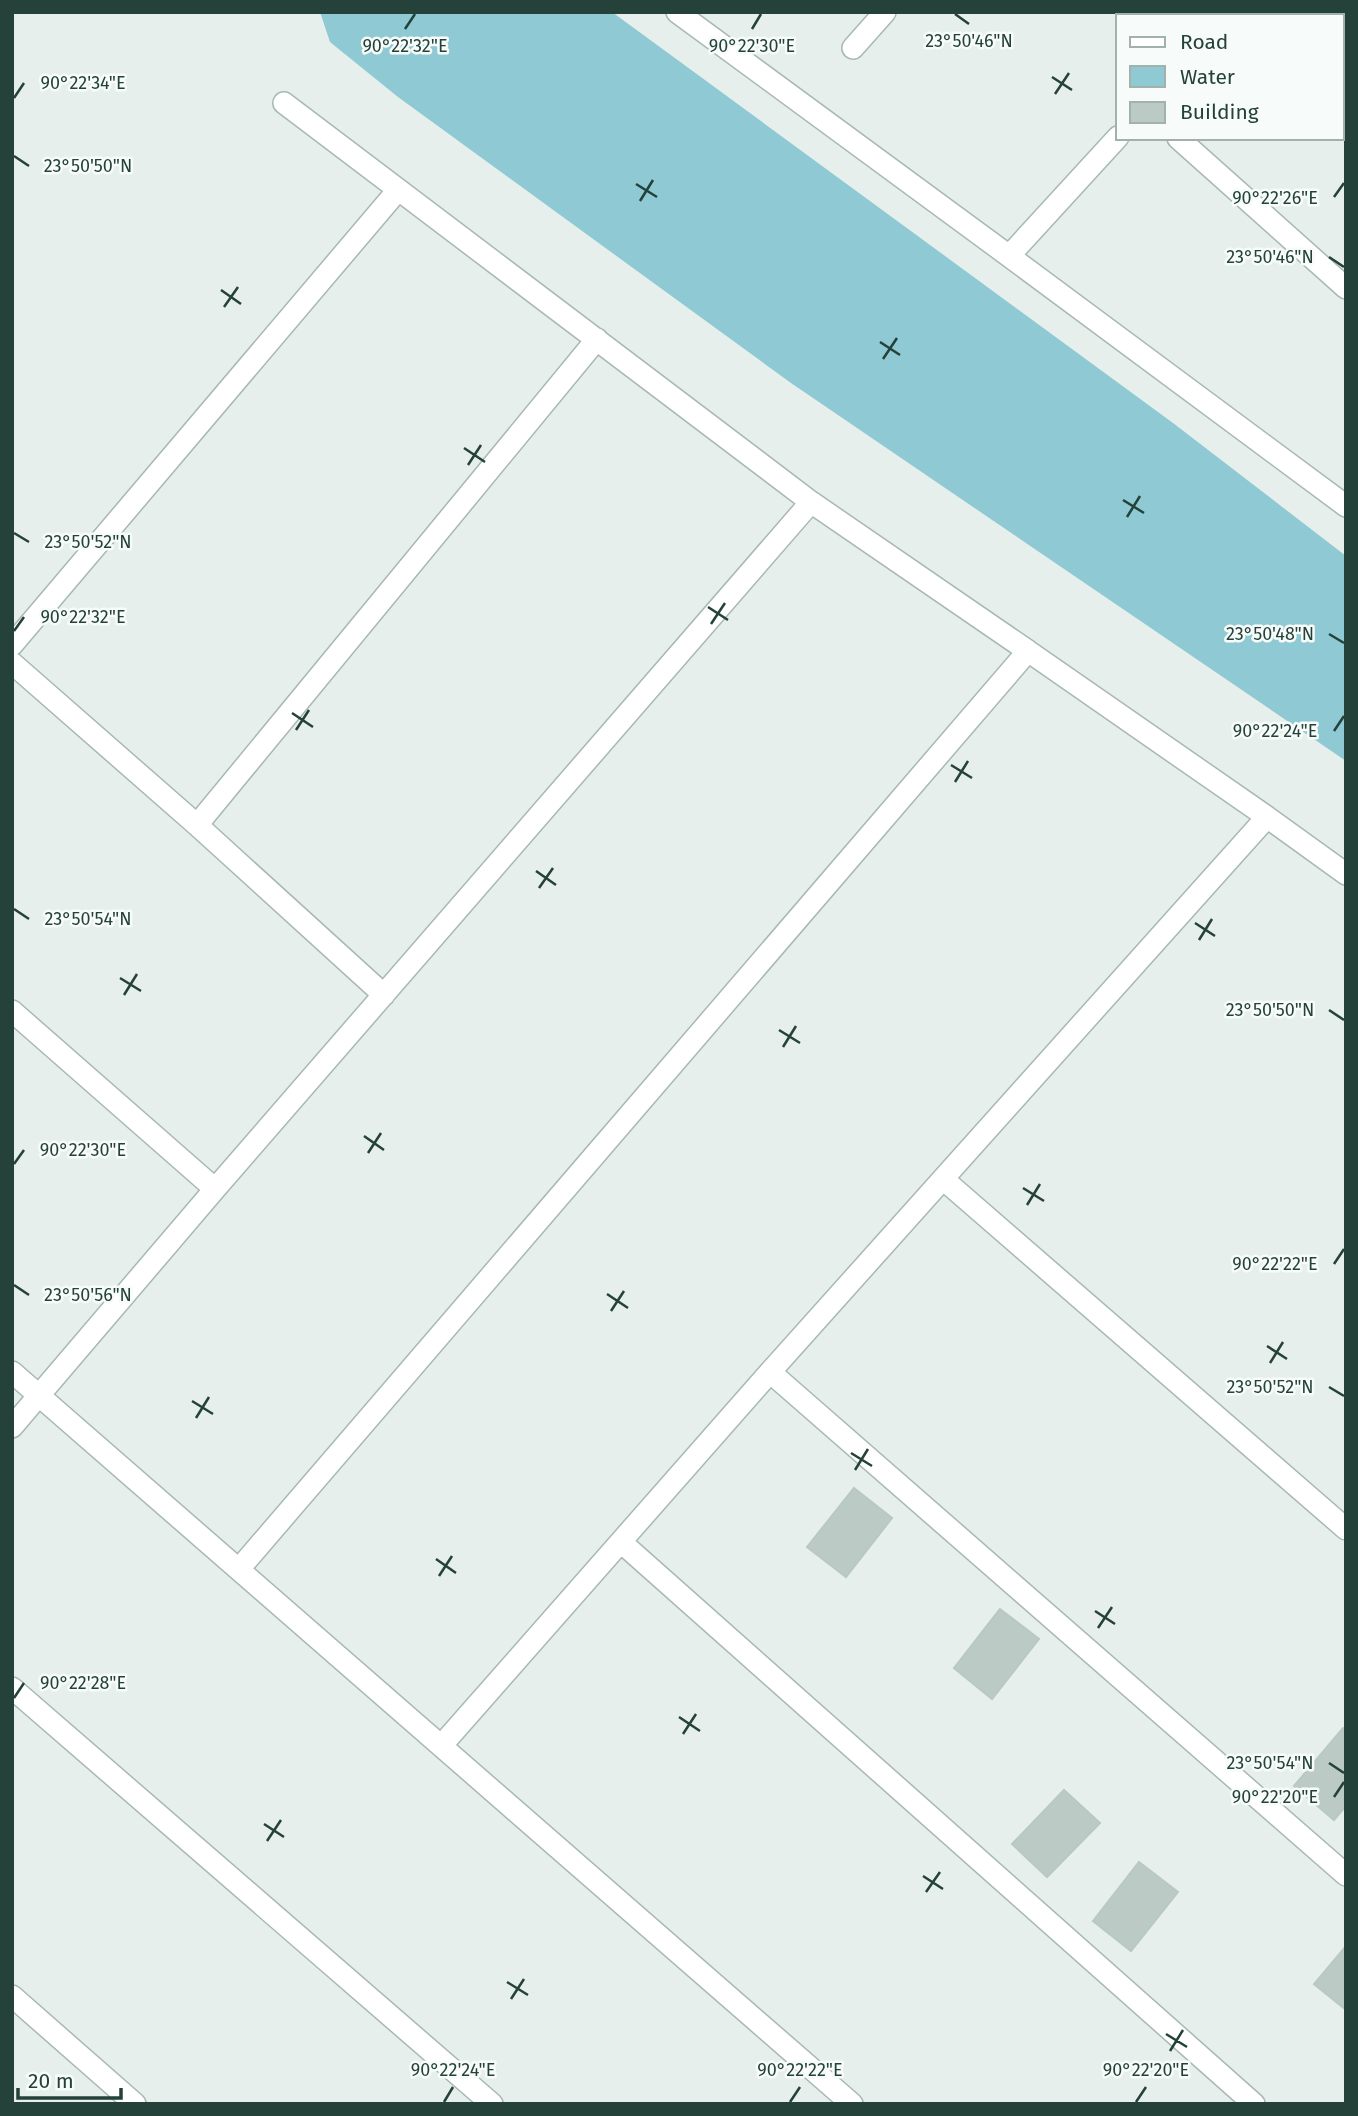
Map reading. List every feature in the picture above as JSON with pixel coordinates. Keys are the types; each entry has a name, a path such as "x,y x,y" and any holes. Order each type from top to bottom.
{"street":[{"path":"677,12 1346,506"},
{"path":"853,48 885,12"},
{"path":"284,103 811,502 1346,874"},
{"path":"1009,256 1116,139"},
{"path":"1180,140 1346,288"},
{"path":"12,645 398,190"},
{"path":"197,825 597,339"},
{"path":"12,1427 811,502"},
{"path":"239,1569 1028,651"},
{"path":"12,663 197,825 384,995"},
{"path":"441,1746 770,1372 1267,817"},
{"path":"12,1011 215,1189"},
{"path":"943,1179 1346,1529"},
{"path":"12,1372 852,2104"},
{"path":"770,1372 1346,1875"},
{"path":"621,1542 1254,2104"},
{"path":"12,1688 492,2104"},
{"path":"12,1996 135,2104"}],"water":[{"path":"320,12 612,12 1173,423 1346,556 1346,761 791,383 398,97 330,42"}],"building":[{"path":"854,1488 892,1518 846,1577 807,1547"},
{"path":"1000,1609 1039,1639 992,1699 954,1668"},
{"path":"1343,1728 1346,1730 1346,1806 1334,1820 1294,1786"},
{"path":"1064,1790 1100,1823 1047,1877 1012,1844"},
{"path":"1139,1862 1178,1892 1131,1951 1093,1921"},
{"path":"1346,1946 1346,2010 1314,1984"}]}
